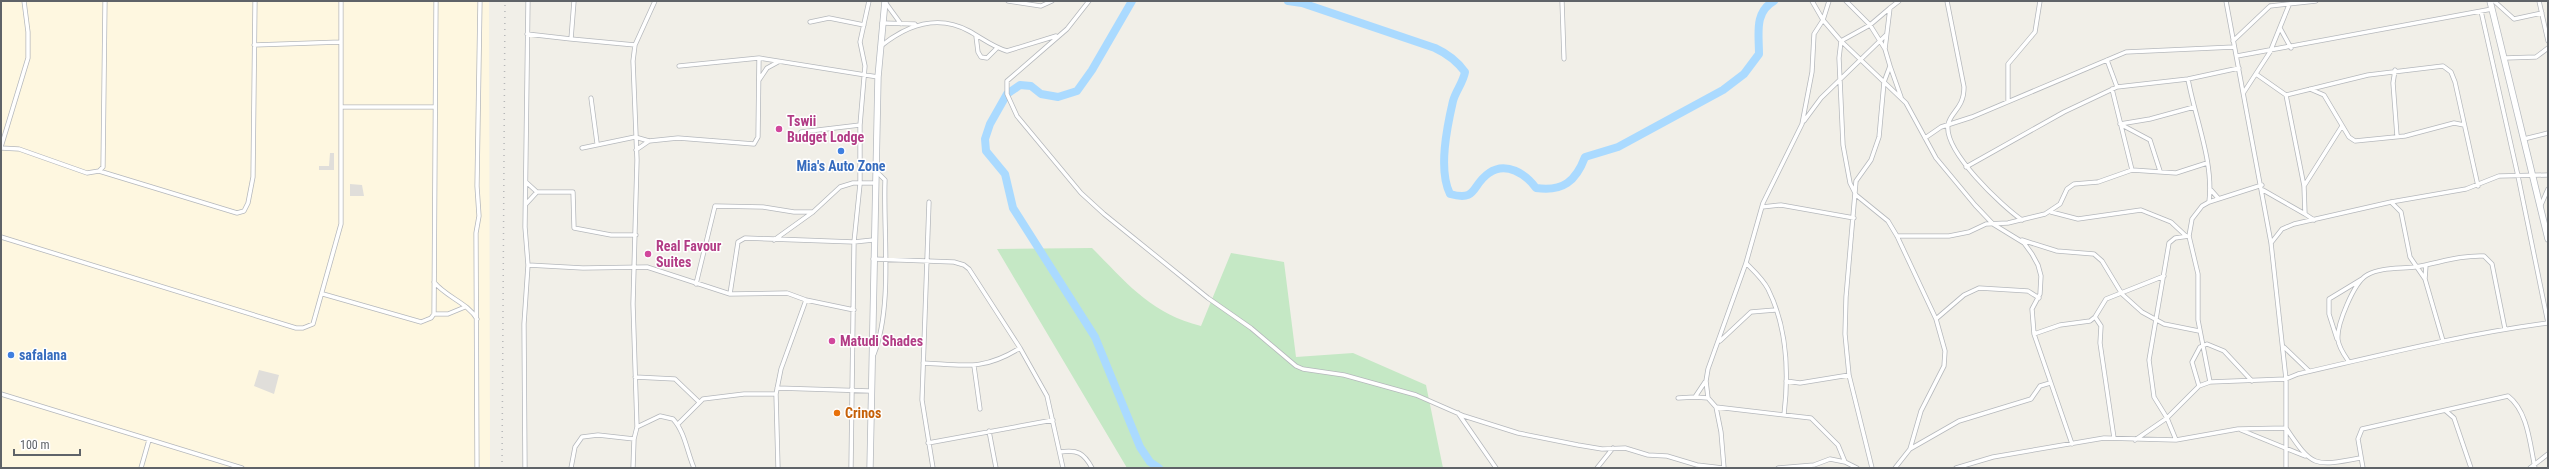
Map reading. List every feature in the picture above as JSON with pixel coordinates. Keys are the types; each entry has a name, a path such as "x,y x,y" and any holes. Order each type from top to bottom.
{"street":[{"path":"24,1 28,38 28,58 1,147 19,148 87,173 99,171 237,213 244,211 248,203 253,177 255,1"},
{"path":"99,171 103,167 105,155 105,1"},
{"path":"1,237 296,328 303,328 313,324 323,294 340,224 342,1"},
{"path":"323,294 421,322 431,318 434,314 436,1"},
{"path":"477,468 476,233 480,216 477,186 480,71 478,36 480,1"},
{"path":"525,468 524,324 528,265 525,227 528,1"},
{"path":"571,39 574,1"},
{"path":"633,468 634,438 637,427 633,304 636,235 636,150 633,61 635,45 655,1"},
{"path":"851,468 854,242 860,184 860,125 865,60 860,42 869,1"},
{"path":"870,468 870,363 875,170 878,77 885,1"},
{"path":"885,1 901,24"},
{"path":"1008,1 1041,6 1052,1"},
{"path":"1089,1 1067,29 1010,77 1006,84 1006,91 1017,116 1093,204 1296,366 1364,380 1416,395 1458,413 1518,433 1578,445 1625,448 1648,455 1667,456 1697,465 1724,468 1721,432 1716,408 1708,398 1706,381"},
{"path":"1562,1 1564,59"},
{"path":"1812,1 1823,20 1841,41 1902,98"},
{"path":"1802,124 1812,72 1814,34 1823,20 1829,1"},
{"path":"1846,1 1870,24 1881,41 1902,98 1936,158 1993,224 2020,239 2057,251 2094,254 2102,261 2122,294 2136,307 2157,321 2199,331"},
{"path":"1895,468 1910,449 1921,411 1944,366 1945,351 1936,319 1897,236 1888,221 1856,195 1850,183 1845,160 1839,51 1841,41 1870,24 1899,1"},
{"path":"1947,1 1964,87 1963,101 1948,125 1951,139 1966,167 2000,203 2022,220"},
{"path":"2008,101 2007,67 2035,32 2040,1"},
{"path":"2226,1 2263,190 2271,243 2286,379 2286,468"},
{"path":"2268,1 2270,6"},
{"path":"2233,41 2270,6 2316,1"},
{"path":"2490,1 2548,239"},
{"path":"2494,1 2514,18 2542,13"},
{"path":"2539,1 2548,41"},
{"path":"2244,92 2270,52 2289,5"},
{"path":"1885,49 1890,8"},
{"path":"2237,56 2270,52 2492,9"},
{"path":"2135,440 2167,418 2199,386 2210,382 2286,379 2349,362 2442,341 2505,329 2548,323 2518,176 2481,11"},
{"path":"810,22 829,18 864,25"},
{"path":"882,23 948,24 976,36 997,48 1010,52 1059,36"},
{"path":"880,46 892,37 918,24"},
{"path":"2280,28 2290,48"},
{"path":"1695,397 1706,381 1746,263 1762,207 1802,124 1822,98 1888,33"},
{"path":"527,34 635,45"},
{"path":"976,36 978,52 981,57 987,58 997,48"},
{"path":"254,45 341,42"},
{"path":"1925,138 1935,130 1972,117 2106,60 2132,51 2234,47"},
{"path":"2505,58 2536,57 2548,48"},
{"path":"679,66 759,58 864,76 878,77"},
{"path":"582,148 591,147 597,143 635,136 650,141 678,138 754,144 758,137 759,58"},
{"path":"2106,60 2117,87"},
{"path":"758,81 767,68 781,61"},
{"path":"2286,94 2395,70 2437,65 2447,68 2455,82 2478,186"},
{"path":"1872,468 1849,375 1845,334 1846,297 1856,195 1856,181 1871,160 1879,137 1884,82 1890,66"},
{"path":"1966,167 2064,112 2117,87 2188,79 2239,68"},
{"path":"2395,70 2393,84 2398,136"},
{"path":"2256,74 2286,94 2304,186 2305,214"},
{"path":"2188,79 2207,163 2211,190 2209,202"},
{"path":"2310,89 2324,95 2342,126 2355,142 2398,136 2454,123 2464,125"},
{"path":"2112,90 2132,170"},
{"path":"591,98 597,143"},
{"path":"342,107 436,107"},
{"path":"2120,124 2150,119 2194,107"},
{"path":"2120,124 2150,140 2160,171"},
{"path":"801,132 860,125"},
{"path":"2304,186 2342,126"},
{"path":"2524,139 2548,133"},
{"path":"636,150 650,141"},
{"path":"1897,236 1949,236 1969,232 1984,224 2022,220 2050,212 2065,198 2069,186 2098,182 2132,170 2176,173 2207,163"},
{"path":"870,363 882,330 885,259 885,180 875,170"},
{"path":"2271,243 2282,229 2314,220 2391,202 2478,186 2499,176 2533,174 2548,175"},
{"path":"526,182 537,192 573,192 574,228 611,235 636,235"},
{"path":"773,240 813,212 840,187 853,183 875,183"},
{"path":"2210,382 2199,331 2198,274 2188,236 2192,219 2202,206 2209,202 2262,185"},
{"path":"2540,204 2548,189"},
{"path":"2211,190 2218,198"},
{"path":"2263,190 2314,220"},
{"path":"526,205 537,192"},
{"path":"929,202 922,400 933,468"},
{"path":"2391,202 2401,212 2410,257 2415,267 2425,278"},
{"path":"696,284 715,206 763,207 794,212 813,212"},
{"path":"1762,207 1781,206 1854,218"},
{"path":"2050,212 2078,219 2141,210 2172,222 2188,236"},
{"path":"2176,440 2167,418 2154,397 2150,369 2150,355 2157,321 2169,243 2175,238 2188,236"},
{"path":"730,294 738,242 745,238 854,242 873,240"},
{"path":"2020,239 2026,245 2038,265 2041,290 2039,298 2032,309 2034,334 2072,444"},
{"path":"2349,362 2338,342 2329,314 2329,299 2362,278 2377,271 2415,267 2459,257 2484,256 2492,264 2505,329"},
{"path":"873,259 960,263 969,269 1020,348 1047,396 1063,468"},
{"path":"1746,263 1768,288 1775,310 1783,326 1786,381 1784,415"},
{"path":"528,265 583,268 635,266 656,270 730,294 787,293 806,300 854,310"},
{"path":"2426,265 2425,278 2442,341"},
{"path":"2034,334 2064,324 2090,321 2095,317 2106,299 2122,294 2164,276"},
{"path":"2338,342 2340,325 2362,278"},
{"path":"434,282 445,294 473,312 477,320"},
{"path":"1936,319 1964,295 1979,288 2028,291 2039,298"},
{"path":"778,468 777,388 781,369 806,300"},
{"path":"434,314 448,314 465,307"},
{"path":"1719,341 1751,312 1775,310"},
{"path":"2095,317 2101,326 2101,350 2114,438"},
{"path":"2199,386 2192,362 2196,352 2203,344 2211,344 2224,351 2252,381"},
{"path":"2283,346 2309,372"},
{"path":"923,363 974,366 998,361 1020,348"},
{"path":"974,366 980,409"},
{"path":"1786,381 1803,383 1849,375"},
{"path":"635,376 675,379 698,401"},
{"path":"1910,449 1960,421 2031,399 2040,386 2050,383"},
{"path":"777,388 870,391"},
{"path":"1,394 239,468"},
{"path":"678,424 698,401 744,394 776,394"},
{"path":"2363,468 2360,458 2358,439 2362,429 2508,396 2518,405 2535,466"},
{"path":"1678,398 1708,398"},
{"path":"1716,408 1811,418 1816,421 1838,445 1845,462"},
{"path":"2446,411 2454,418 2470,468"},
{"path":"1458,413 1496,468"},
{"path":"637,427 660,416 674,419 678,424 694,468"},
{"path":"928,443 1053,420"},
{"path":"1956,468 1982,459 2114,438 2135,440 2176,440 2238,429 2286,428"},
{"path":"2286,428 2305,456"},
{"path":"2238,429 2322,464 2360,458"},
{"path":"989,431 996,468"},
{"path":"571,468 575,447 582,437 598,435 634,438"},
{"path":"141,468 149,440"},
{"path":"1597,468 1613,448"},
{"path":"1060,452 1072,450 1081,453 1092,468"},
{"path":"2530,468 2535,466 2548,454"},
{"path":"1778,468 1814,465 1830,459 1845,462 1857,468"}],"shaded area":[{"path":"1,1 489,1 490,468 1,468"},
{"path":"330,153 334,153 334,170 319,170 319,166 329,166"},
{"path":"350,184 362,185 364,196 350,196"},
{"path":"259,370 279,375 274,394 254,386"}],"green space":[{"path":"1092,248 1141,296 1168,313 1201,326 1231,253 1284,262 1296,357 1353,353 1426,385 1443,468 1127,468 997,249"}],"waterway":[{"path":"1132,1 1092,70 1077,91 1058,97 1041,94 1031,86 1020,85 1007,94 990,124 985,139 986,151 1005,174 1013,208 1095,337 1140,447 1150,462 1159,468"},
{"path":"1288,1 1302,3 1435,48 1459,64 1465,72 1463,80 1453,101 1446,136 1444,161 1446,184 1450,194 1459,196 1470,194 1479,182 1489,173 1502,168 1521,174 1536,188 1545,189 1561,186 1573,178 1585,157 1618,147 1723,90 1744,74 1759,54 1758,31 1760,17 1763,11 1774,1"}],"railway":[{"path":"502,468 505,1"}],"place":[{"name":"Tswii Budget Lodge","path":"779,129"},
{"name":"Mia's Auto Zone","path":"841,151"},
{"name":"Real Favour Suites","path":"648,254"},
{"name":"Matudi Shades","path":"832,341"},
{"name":"safalana","path":"11,355"},
{"name":"Crinos","path":"837,413"}]}
